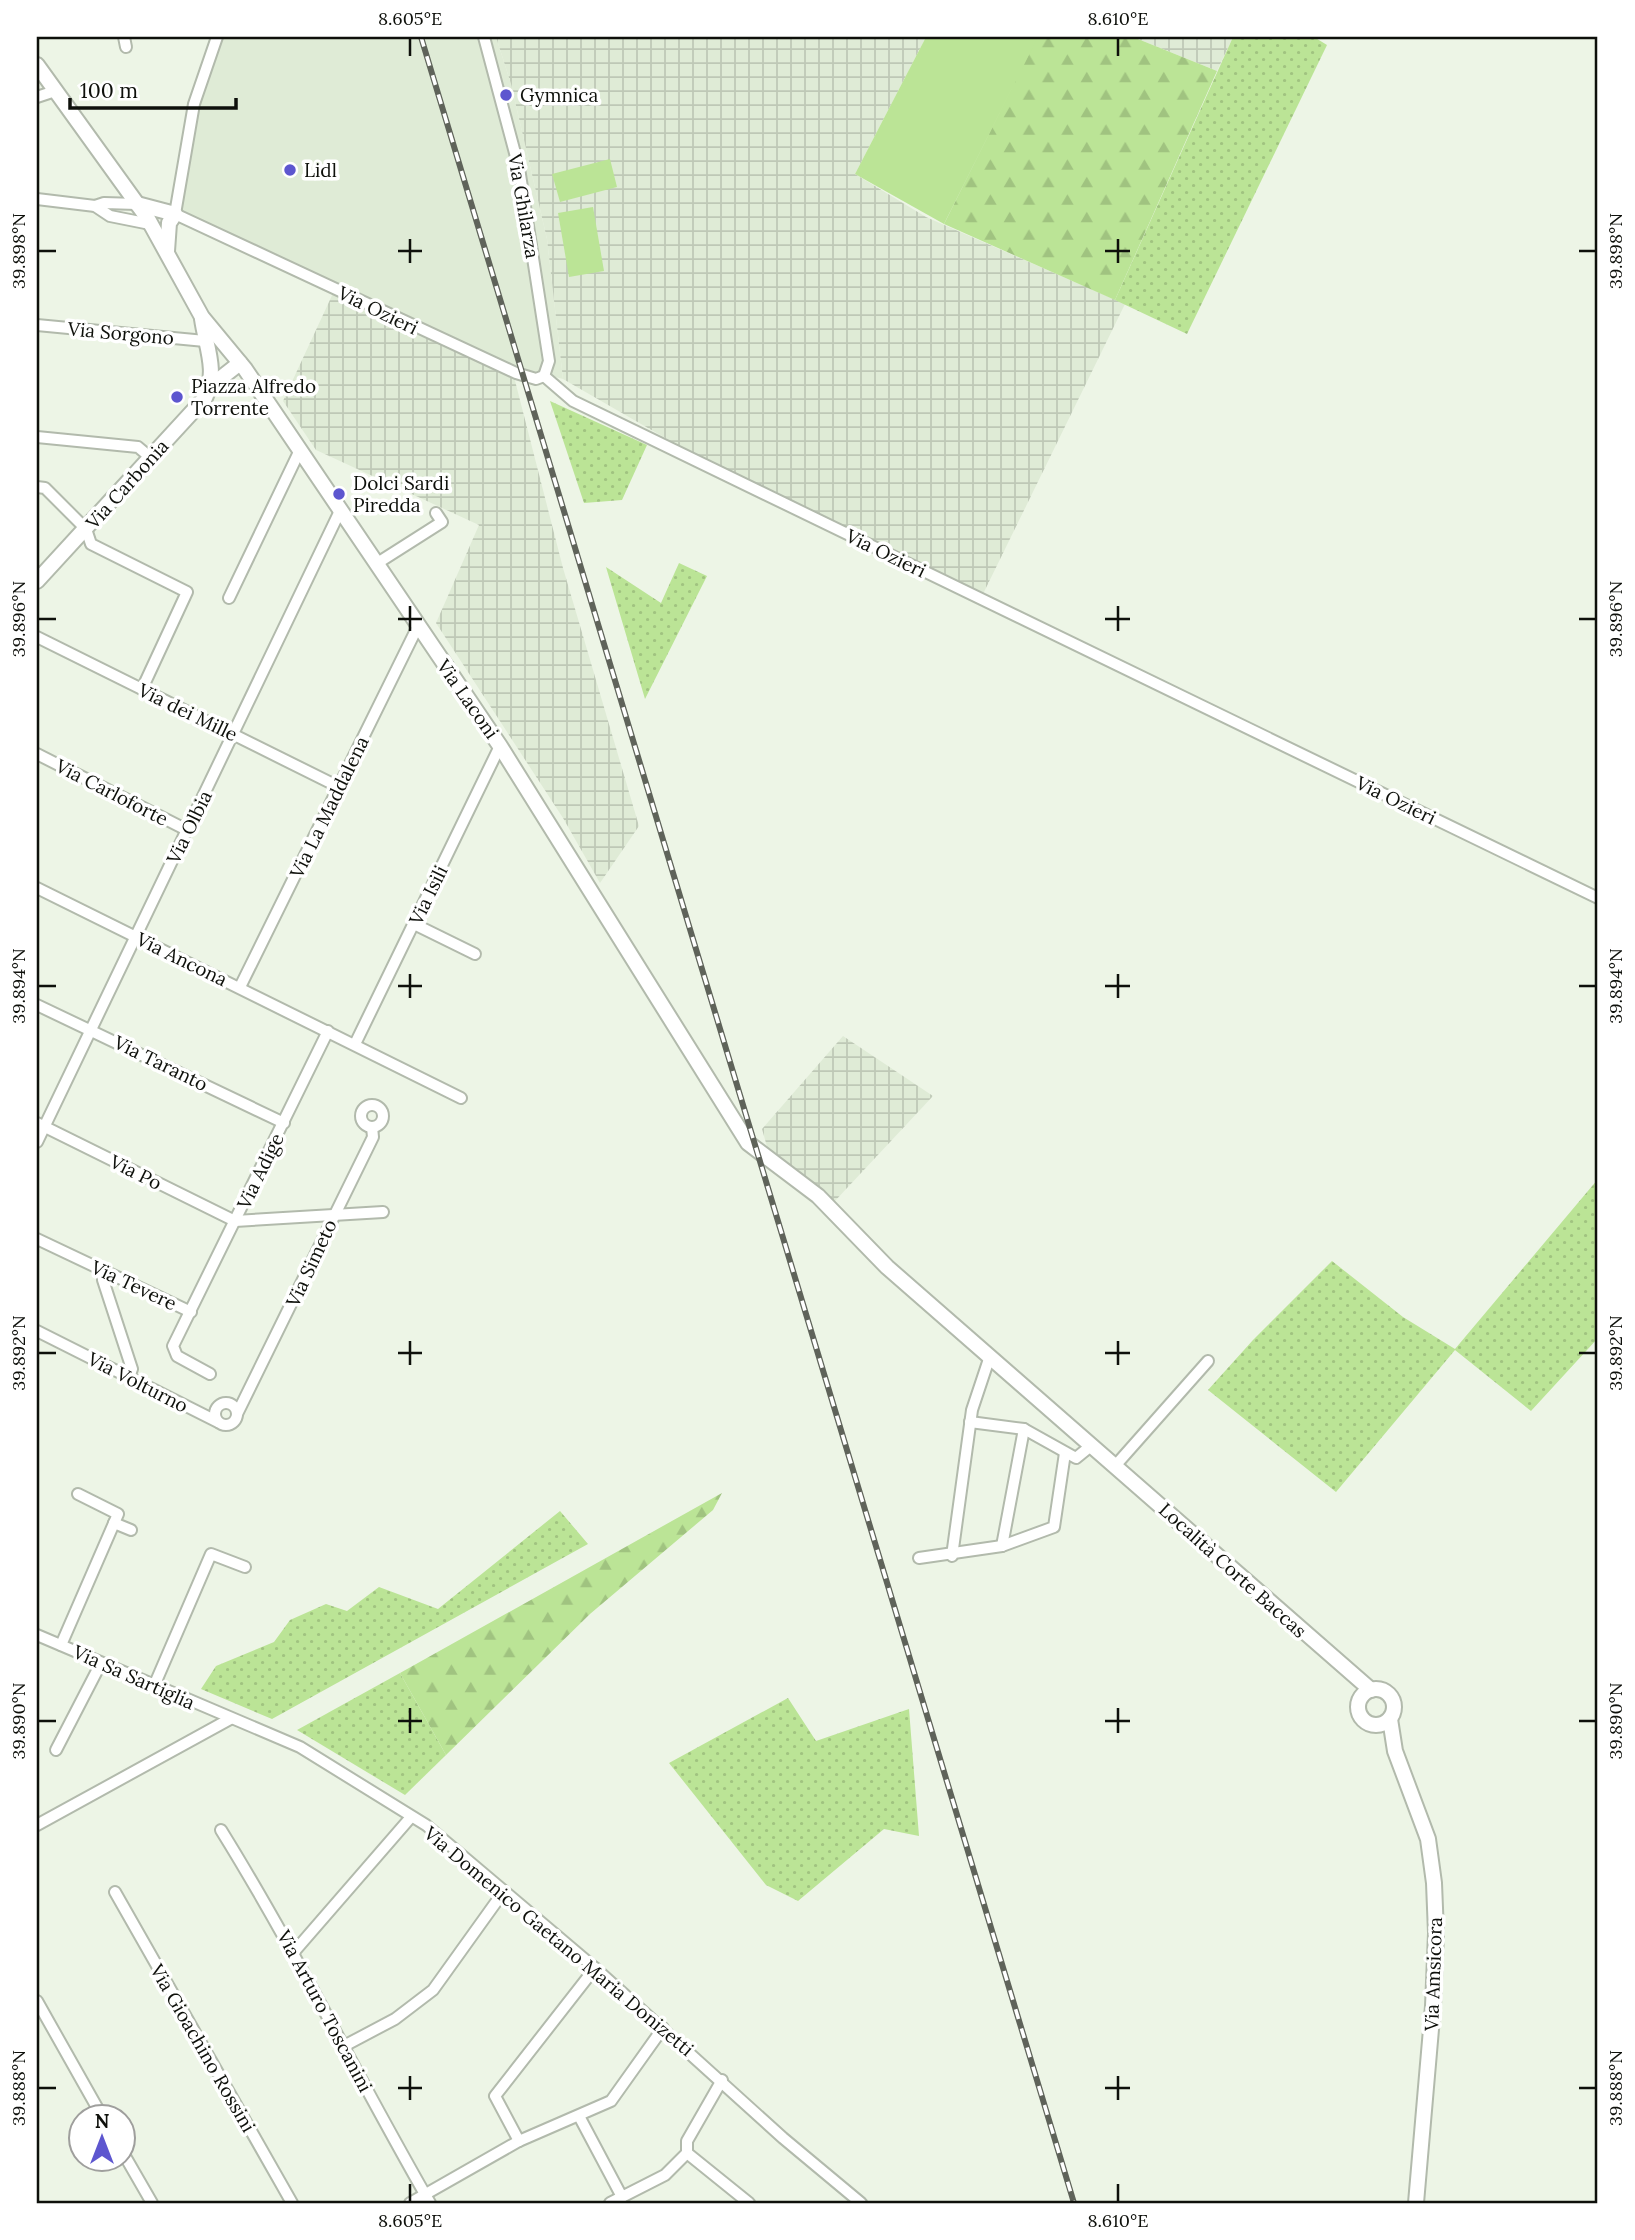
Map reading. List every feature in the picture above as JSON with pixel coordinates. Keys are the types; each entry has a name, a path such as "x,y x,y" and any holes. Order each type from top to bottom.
{"street":[{"path":"37,65 136,204 161,218 194,104 217,37"},
{"name":"Via Ghilarza","path":"484,37 519,168 548,361 544,376"},
{"path":"37,97 55,91"},
{"path":"37,200 95,206 104,202 136,204"},
{"name":"Via Ozieri","path":"95,206 110,216 161,218 503,368 536,379 544,376 573,401 1598,898"},
{"name":"Via Laconi","path":"161,218 167,253 202,317 240,363 500,746 720,1101 748,1143 759,1153"},
{"path":"202,317 205,341 211,356 212,385"},
{"name":"Via Sorgono","path":"37,325 205,341"},
{"name":"Via Carbonia","path":"37,581 205,398 212,385 240,363"},
{"path":"37,437 138,447 151,458"},
{"path":"229,598 300,450"},
{"path":"37,487 45,488 86,529 91,544 187,593 142,690"},
{"name":"Via Olbia","path":"37,1142 41,1124 91,1030 340,510"},
{"path":"376,564 442,522 436,513"},
{"name":"Via La Maddalena","path":"240,987 418,626"},
{"name":"Via dei Mille","path":"37,637 339,787"},
{"name":"Via Isili","path":"355,1044 500,746"},
{"name":"Via Carloforte","path":"37,754 187,830"},
{"name":"Via Ancona","path":"37,888 461,1098"},
{"path":"414,924 475,954"},
{"name":"Via Taranto","path":"37,1005 284,1123"},
{"name":"Via Adige","path":"191,1312 328,1031"},
{"name":"Via Po","path":"41,1124 235,1221"},
{"name":"Via Simeto","path":"237,1414 373,1137 372,1127"},
{"name":"Località Corte Baccas","path":"759,1153 818,1196 887,1267 1092,1445 1351,1676 1366,1694"},
{"path":"235,1221 383,1212"},
{"name":"Via Tevere","path":"37,1239 191,1312 173,1346 177,1356 210,1374"},
{"path":"105,1272 103,1280 132,1369 129,1377"},
{"name":"Via Volturno","path":"37,1331 218,1422"},
{"path":"952,1556 970,1422 990,1356"},
{"path":"1115,1466 1208,1361"},
{"path":"230,1404 237,1414 230,1424 218,1422 216,1410 221,1404 246,1400"},
{"name":"Via Volturno","path":"202,1416 216,1410"},
{"path":"970,1422 1024,1429 1076,1458 1092,1445"},
{"path":"1002,1546 1024,1429"},
{"path":"919,1558 952,1556 1002,1546 1054,1527 1065,1453"},
{"path":"61,1645 118,1514 78,1494"},
{"path":"114,1523 131,1530"},
{"path":"154,1686 211,1554 245,1567"},
{"name":"Via Sa Sartiglia","path":"37,1634 230,1719"},
{"path":"56,1751 101,1662"},
{"path":"1381,1690 1392,1699 1394,1709 1390,1719 1374,1725 1361,1717 1359,1707 1366,1694 1381,1690"},
{"path":"37,1825 230,1719"},
{"name":"Via Domenico Gaetano Maria Donizetti","path":"230,1719 300,1747 426,1825 594,1968 722,2080 783,2138 861,2203"},
{"name":"Via Amsicora","path":"1390,1719 1395,1751 1428,1839 1435,1896 1433,2006 1416,2203"},
{"name":"Via Amsicora","path":"1374,1725 1395,1751"},
{"path":"293,1953 411,1817"},
{"name":"Via Arturo Toscanini","path":"221,1830 279,1923 342,2047 428,2199"},
{"path":"342,2047 395,2019 433,1990 504,1891"},
{"name":"Via Gioachino Rossini","path":"115,1892 292,2203"},
{"path":"519,2141 495,2096 594,1968"},
{"path":"37,2001 95,2104"},
{"path":"410,2203 428,2199 519,2141 611,2101 663,2028"},
{"path":"610,2203 665,2175 687,2153 687,2141 722,2080"},
{"path":"579,2116 622,2197"},
{"path":"687,2153 749,2203"},
{"path":"135,2174 152,2203"}],"shaded area":[{"path":"217,37 496,37 511,84 547,239 563,379 491,360 175,214 184,156"},
{"path":"496,37 926,37 855,174 926,217 1125,304 983,594 795,513 563,379 547,239 511,84"},
{"path":"1133,37 1233,37 1217,71"},
{"path":"335,289 511,365 563,568 639,826 600,883 563,818 436,623 479,525 316,450 283,401"},
{"path":"843,1036 933,1096 834,1202 768,1150 762,1129"}],"green space":[{"path":"926,37 1038,37 944,224 855,174"},
{"path":"1037,37 1133,37 1217,71 1115,300 944,224"},
{"path":"1233,37 1314,37 1327,45 1187,334 1115,300"},
{"path":"610,159 617,187 560,202 552,174"},
{"path":"593,207 604,271 569,277 558,213"},
{"path":"550,401 647,445 622,500 584,503"},
{"path":"679,563 707,576 645,699 606,567 661,603"},
{"path":"1598,1179 1598,1338 1531,1411 1455,1350 1336,1492 1208,1390 1253,1340 1332,1261 1403,1317 1455,1349"},
{"path":"722,1493 713,1510 590,1614 446,1755 400,1673"},
{"path":"560,1511 588,1544 272,1719 201,1689 216,1666 274,1642 290,1620 326,1604 347,1611 379,1587 438,1609"},
{"path":"400,1673 446,1755 405,1795 297,1730"},
{"path":"788,1698 816,1741 909,1709 919,1836 884,1829 798,1901 766,1885 669,1763"}],"railway":[{"path":"421,37 1074,2203"}],"place":[{"name":"Gymnica","path":"506,95"},
{"name":"Lidl","path":"290,170"},
{"name":"Piazza Alfredo Torrente","path":"177,397"},
{"name":"Dolci Sardi Piredda","path":"339,494"}]}
